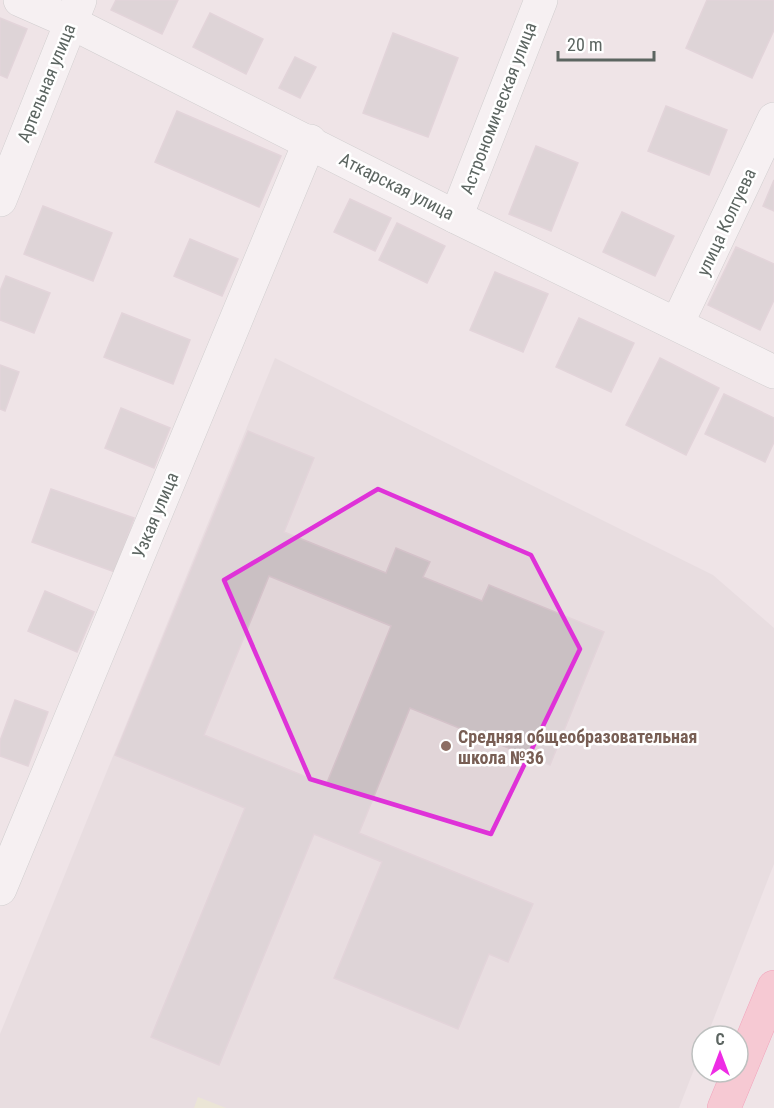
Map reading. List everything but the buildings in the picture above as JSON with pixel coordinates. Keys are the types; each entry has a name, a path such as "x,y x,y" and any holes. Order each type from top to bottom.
{"main road":[{"path":"724,1108 774,987"}],"street":[{"name":"Аткарская улица","path":"20,0 75,11 310,141 456,217 774,372"},
{"name":"Астрономическая улица","path":"456,217 541,0"},
{"name":"Артельная улица","path":"0,200 75,11"},
{"name":"улица Колгуева","path":"677,324 774,119"},
{"name":"Узкая улица","path":"0,889 310,141"}],"highlighted area":[{"path":"378,489 531,555 580,649 491,834 310,779 224,580"}],"shaded area":[{"name":"Средняя общеобразовательная школа №36","path":"275,358 713,575 774,628 774,864 712,1024 690,1024 690,1080 679,1108 0,1108 0,1034"}],"green space":[{"path":"198,1097 226,1108 194,1108"}],"place":[{"name":"Средняя общеобразовательная школа №36","path":"446,746"}]}
